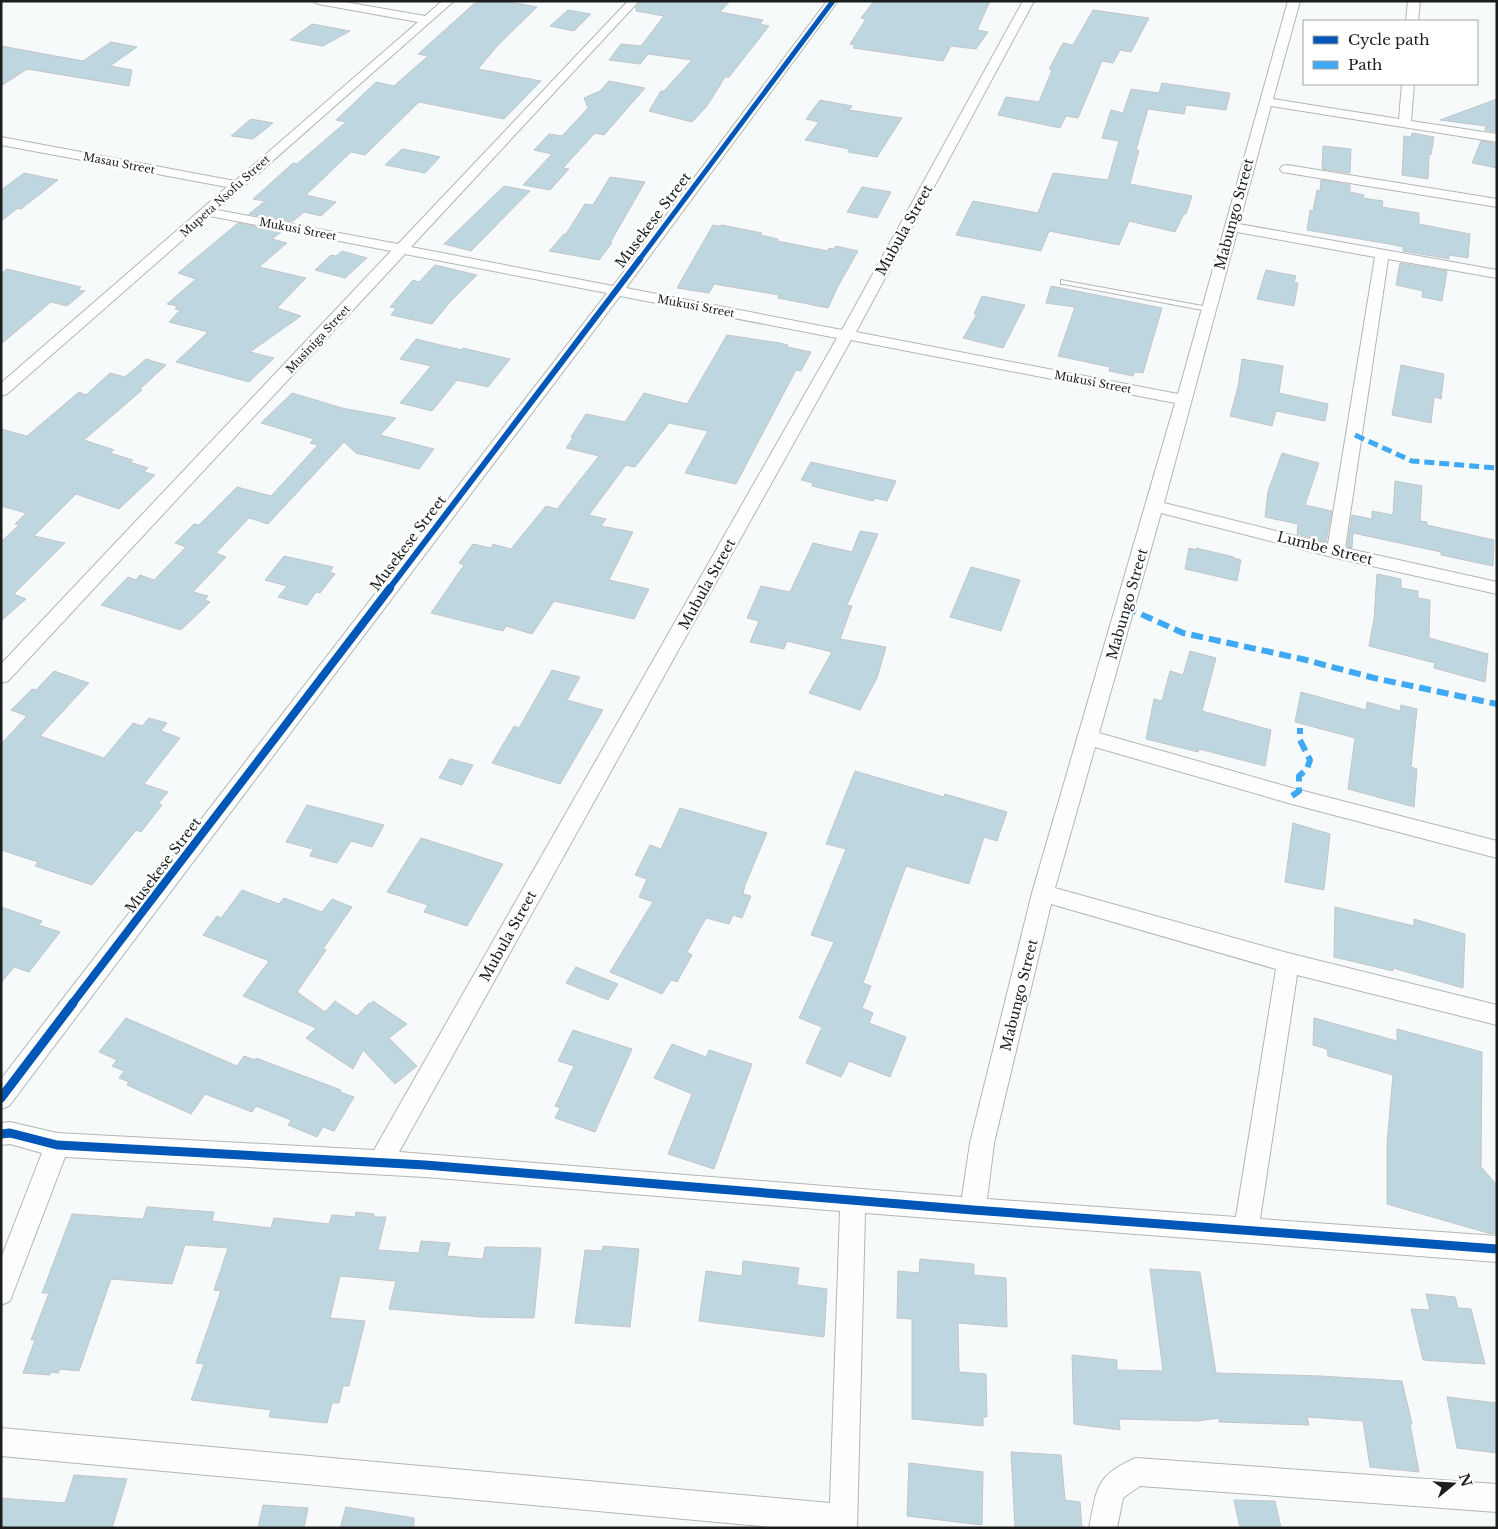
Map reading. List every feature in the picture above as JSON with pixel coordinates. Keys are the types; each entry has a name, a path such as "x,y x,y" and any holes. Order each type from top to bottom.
{"street":[{"path":"318,1 427,20"},
{"name":"Mupeta Nsofu Street","path":"1,391 208,212 236,184 449,1"},
{"name":"Musiniga Street","path":"1,676 634,1"},
{"name":"Musekese Street","path":"1,1098 616,291 834,1"},
{"name":"Mubula Street","path":"380,1163 847,334 1029,1"},
{"name":"Mabungo Street","path":"973,1210 982,1143 1044,893 1090,738 1294,1"},
{"path":"1412,20 1414,1"},
{"path":"1405,123 1408,85"},
{"path":"1266,101 1497,138"},
{"name":"Masau Street","path":"1,141 236,184"},
{"path":"1287,169 1497,203"},
{"name":"Mukusi Street","path":"208,212 1184,400"},
{"path":"1231,227 1497,274"},
{"path":"1336,552 1382,255"},
{"name":"Lumbe Street","path":"1155,506 1336,552 1497,588"},
{"path":"1090,738 1292,796 1497,850"},
{"path":"1044,893 1288,963 1497,1014"},
{"path":"1246,1231 1288,963"},
{"path":"1,1134 10,1133 57,1145 425,1164 973,1210 1497,1250"},
{"path":"1,1292 57,1145"},
{"path":"1,1442 843,1524 853,1199"},
{"path":"1103,1528 1111,1490 1136,1472 1497,1498"}],"lane":[{"path":"1064,282 1208,309"}],"building":[{"path":"477,1 506,1 537,7 498,45 478,69 541,81 504,119 419,102 365,155 351,152 306,195 336,202 321,216 304,212 292,222 249,214 265,201 253,199 293,163 297,164 346,122 336,120 376,82 394,86 428,56 418,54"},
{"path":"641,1 730,1 720,12 763,20 760,24 769,26 729,77 725,77 707,106 692,122 649,111 661,91 664,91 692,60 648,54 640,64 609,60 621,44 641,46 664,16 636,11 636,7"},
{"path":"874,1 990,1 977,30 988,32 976,49 951,46 943,61 853,48 855,45 850,44 866,19 861,18"},
{"path":"568,10 591,14 574,31 550,26"},
{"path":"1093,10 1149,18 1131,52 1120,50 1113,63 1102,61 1078,118 1066,116 1060,128 998,115 1006,97 1039,102 1052,70 1049,69 1063,43 1073,45"},
{"path":"312,24 350,31 323,46 290,40"},
{"path":"111,42 137,47 110,66 132,70 129,86 27,69 1,86 1,46 83,61"},
{"path":"609,81 645,88 604,135 595,133 563,168 569,169 550,190 523,185 552,154 534,150 549,134 562,136 588,108 584,98 600,91"},
{"path":"1162,83 1230,93 1226,110 1186,105 1184,114 1148,109 1136,150 1139,150 1130,184 1192,196 1186,214 1184,214 1175,232 1129,221 1119,245 1049,231 1041,251 956,235 973,201 1038,213 1053,173 1108,180 1119,141 1102,138 1111,110 1123,113 1131,89 1159,93"},
{"path":"1497,99 1497,132 1485,130 1486,126 1440,120"},
{"path":"820,100 852,106 849,110 902,118 877,157 848,152 849,149 805,140 819,122 806,119"},
{"path":"251,119 273,123 253,139 231,136"},
{"path":"1412,133 1434,137 1431,155 1429,154 1428,179 1402,175 1404,136 1411,137"},
{"path":"1481,141 1497,144 1497,168 1472,163"},
{"path":"1323,146 1351,149 1350,173 1322,169"},
{"path":"402,149 440,157 425,173 385,165"},
{"path":"24,173 58,180 21,209 18,208 1,221 1,190"},
{"path":"610,177 645,182 610,243 612,243 599,260 549,251 566,234 585,204 593,205"},
{"path":"1321,180 1350,185 1350,192 1364,195 1363,198 1383,201 1382,207 1419,213 1419,224 1470,234 1468,258 1449,255 1449,259 1403,251 1403,247 1307,230 1310,210 1313,211 1317,190 1320,191"},
{"path":"504,186 530,191 471,251 444,244"},
{"path":"862,187 891,192 877,218 847,212"},
{"path":"238,223 281,232 272,239 287,243 259,267 306,278 277,308 301,316 250,352 274,358 249,382 176,362 208,332 169,322 180,310 175,309 177,306 167,304 196,279 178,273"},
{"path":"713,225 762,233 760,235 778,239 777,241 828,251 829,248 834,249 836,246 858,251 828,308 778,298 779,295 714,284 709,293 677,288"},
{"path":"342,251 367,258 345,278 315,270 331,255 336,256"},
{"path":"1400,263 1447,271 1442,301 1422,297 1423,291 1396,285"},
{"path":"435,265 477,275 450,302 432,324 391,315 396,308 390,307 413,280 419,282"},
{"path":"7,269 81,287 78,290 85,291 67,306 51,302 1,344 1,274"},
{"path":"1266,270 1296,276 1294,282 1298,283 1294,306 1257,299"},
{"path":"1051,286 1162,308 1143,373 1135,372 1133,376 1109,371 1110,367 1058,356 1075,307 1046,303"},
{"path":"982,296 1025,305 1003,348 963,338 977,314 974,314"},
{"path":"727,335 780,343 788,345 787,347 811,352 801,371 796,370 736,484 685,473 708,431 669,423 635,467 626,465 589,515 606,519 601,526 633,532 609,580 649,589 634,619 554,601 532,634 506,626 503,631 431,613 464,565 459,563 473,544 491,548 493,544 511,549 546,506 557,509 599,456 566,448 586,414 625,422 644,393 687,404"},
{"path":"416,339 510,359 488,387 457,380 432,411 400,403 431,366 400,359"},
{"path":"146,359 166,365 140,389 142,390 84,440 114,450 110,453 133,460 130,462 148,468 144,472 155,475 119,509 76,494 34,536 65,543 14,594 26,599 1,621 1,542 19,525 15,524 26,513 1,506 1,429 27,436 79,392 86,395 110,373 125,377"},
{"path":"1242,359 1283,366 1279,393 1328,404 1325,421 1276,411 1272,426 1230,416 1238,387"},
{"path":"1401,365 1444,374 1441,399 1434,397 1431,423 1392,415"},
{"path":"292,393 342,408 396,418 380,435 434,449 419,469 356,453 344,442 268,524 249,518 216,553 226,557 193,592 208,596 205,600 210,602 181,630 101,605 128,577 136,580 140,575 154,580 186,547 175,543 194,524 199,525 237,487 271,496 318,445 310,443 314,439 261,423"},
{"path":"1282,453 1319,463 1305,505 1332,511 1326,542 1297,534 1298,524 1265,517 1268,491"},
{"path":"811,462 896,481 887,501 875,498 873,501 812,486 813,483 801,480"},
{"path":"1395,481 1422,486 1420,521 1427,522 1427,525 1494,540 1493,566 1441,555 1441,552 1353,533 1352,548 1347,547 1352,515 1372,519 1372,511 1393,515"},
{"path":"860,531 878,534 847,605 852,606 840,639 886,647 877,678 860,710 809,693 832,652 787,641 784,649 750,642 759,621 747,618 761,586 790,592 813,543 852,552"},
{"path":"1189,548 1196,550 1196,548 1241,560 1237,581 1185,569"},
{"path":"284,556 333,567 330,572 335,574 320,593 316,592 307,605 278,597 287,586 265,580"},
{"path":"971,567 1020,580 1001,631 950,617"},
{"path":"1377,574 1401,579 1401,588 1418,591 1418,598 1430,600 1429,638 1488,654 1485,682 1434,668 1435,663 1369,646 1374,619"},
{"path":"1190,651 1216,658 1202,711 1271,730 1265,766 1199,749 1198,752 1146,739 1154,699 1162,701 1170,671 1183,675"},
{"path":"552,670 580,677 567,700 603,710 560,784 492,763 514,726 519,728"},
{"path":"54,671 89,683 40,736 104,758 133,723 142,726 149,718 167,723 161,731 180,738 144,784 168,792 158,804 162,805 141,832 136,830 92,885 35,866 38,862 1,850 1,744 27,716 11,710 32,689 36,690"},
{"path":"1301,692 1366,710 1367,702 1400,711 1401,705 1417,709 1411,767 1417,769 1414,807 1348,789 1355,738 1295,722"},
{"path":"450,759 473,765 462,785 439,778"},
{"path":"855,771 944,797 945,794 1007,812 997,841 984,837 969,884 906,866 863,983 871,986 862,1008 873,1013 869,1023 906,1037 890,1077 849,1061 841,1077 806,1063 822,1027 799,1018 834,942 811,935 846,849 826,844"},
{"path":"307,805 384,825 372,847 351,841 337,863 310,856 313,849 286,842"},
{"path":"680,808 767,833 745,885 743,894 751,896 742,918 733,915 729,924 706,918 687,952 692,955 677,982 671,980 662,994 610,972 653,902 639,897 647,879 635,875 650,845 661,849"},
{"path":"1293,823 1330,834 1324,890 1285,882"},
{"path":"421,838 503,864 467,926 424,912 428,905 387,892"},
{"path":"242,890 279,904 284,898 322,912 332,899 352,907 323,949 326,950 297,992 325,1012 335,1001 357,1016 373,1001 407,1024 389,1038 417,1066 395,1084 363,1050 353,1069 306,1038 316,1028 243,996 269,961 203,935 217,916 221,918"},
{"path":"1,907 42,921 39,925 60,932 29,972 14,967 1,983"},
{"path":"1335,907 1414,926 1414,919 1465,934 1463,988 1393,968 1393,971 1334,957"},
{"path":"576,967 618,984 608,1000 566,983"},
{"path":"126,1018 237,1066 244,1056 255,1060 256,1058 341,1090 340,1092 354,1097 334,1131 323,1127 317,1137 288,1125 291,1120 256,1106 252,1112 205,1094 191,1114 127,1085 129,1082 119,1078 124,1071 112,1066 117,1060 99,1052"},
{"path":"1314,1018 1397,1041 1397,1029 1482,1052 1481,1167 1497,1185 1497,1234 1387,1204 1387,1144 1393,1075 1328,1056 1327,1049 1313,1045"},
{"path":"573,1030 632,1049 595,1132 555,1118 560,1108 555,1106 574,1066 558,1061"},
{"path":"672,1044 706,1057 709,1050 752,1064 714,1169 668,1154 692,1094 654,1078"},
{"path":"147,1207 214,1212 212,1221 271,1228 274,1218 329,1224 332,1215 355,1217 356,1212 374,1214 374,1217 386,1217 378,1250 419,1253 421,1241 450,1243 447,1256 483,1259 485,1247 541,1248 534,1318 481,1317 389,1309 396,1281 340,1276 330,1318 365,1321 349,1386 343,1386 339,1403 332,1403 327,1423 269,1417 271,1410 191,1400 204,1364 196,1363 221,1291 214,1290 228,1248 185,1245 172,1284 111,1279 79,1371 60,1369 58,1373 51,1372 50,1375 23,1373 35,1340 31,1340 49,1293 42,1293 72,1214 143,1219"},
{"path":"603,1246 639,1249 630,1327 575,1323 585,1250 602,1251"},
{"path":"920,1259 974,1264 974,1275 1006,1278 1007,1327 958,1323 959,1372 986,1374 987,1417 983,1417 983,1426 912,1419 912,1319 897,1318 898,1271 919,1273"},
{"path":"743,1261 799,1268 797,1285 827,1289 824,1337 699,1321 706,1271 742,1276"},
{"path":"1150,1269 1200,1272 1216,1373 1402,1381 1412,1424 1410,1424 1419,1472 1370,1467 1363,1421 1307,1417 1309,1425 1219,1422 1219,1418 1197,1421 1119,1419 1120,1430 1074,1424 1072,1355 1117,1360 1117,1370 1163,1371"},
{"path":"1426,1294 1455,1297 1458,1308 1471,1309 1485,1364 1423,1360 1411,1309 1430,1310"},
{"path":"1447,1397 1497,1403 1497,1453 1457,1448"},
{"path":"1011,1452 1061,1455 1065,1500 1080,1502 1082,1528 1015,1528"},
{"path":"909,1463 983,1472 982,1525 907,1516"},
{"path":"74,1475 127,1479 112,1528 1,1528 1,1498 65,1503"},
{"path":"1234,1500 1275,1501 1281,1528 1240,1528"},
{"path":"263,1505 308,1508 304,1528 258,1528"},
{"path":"346,1507 414,1518 414,1528 340,1528"}],"marked path":[{"path":"1355,435 1412,461 1497,468"},
{"path":"1125,607 1183,633 1302,659 1374,678 1497,704"},
{"path":"1292,796 1299,791 1299,776 1307,769 1310,760 1300,740 1300,728"}],"cycle path":[{"path":"1,1098 616,291 833,1"},
{"path":"1,1134 10,1133 57,1145 425,1165 973,1210 1497,1249"}]}
